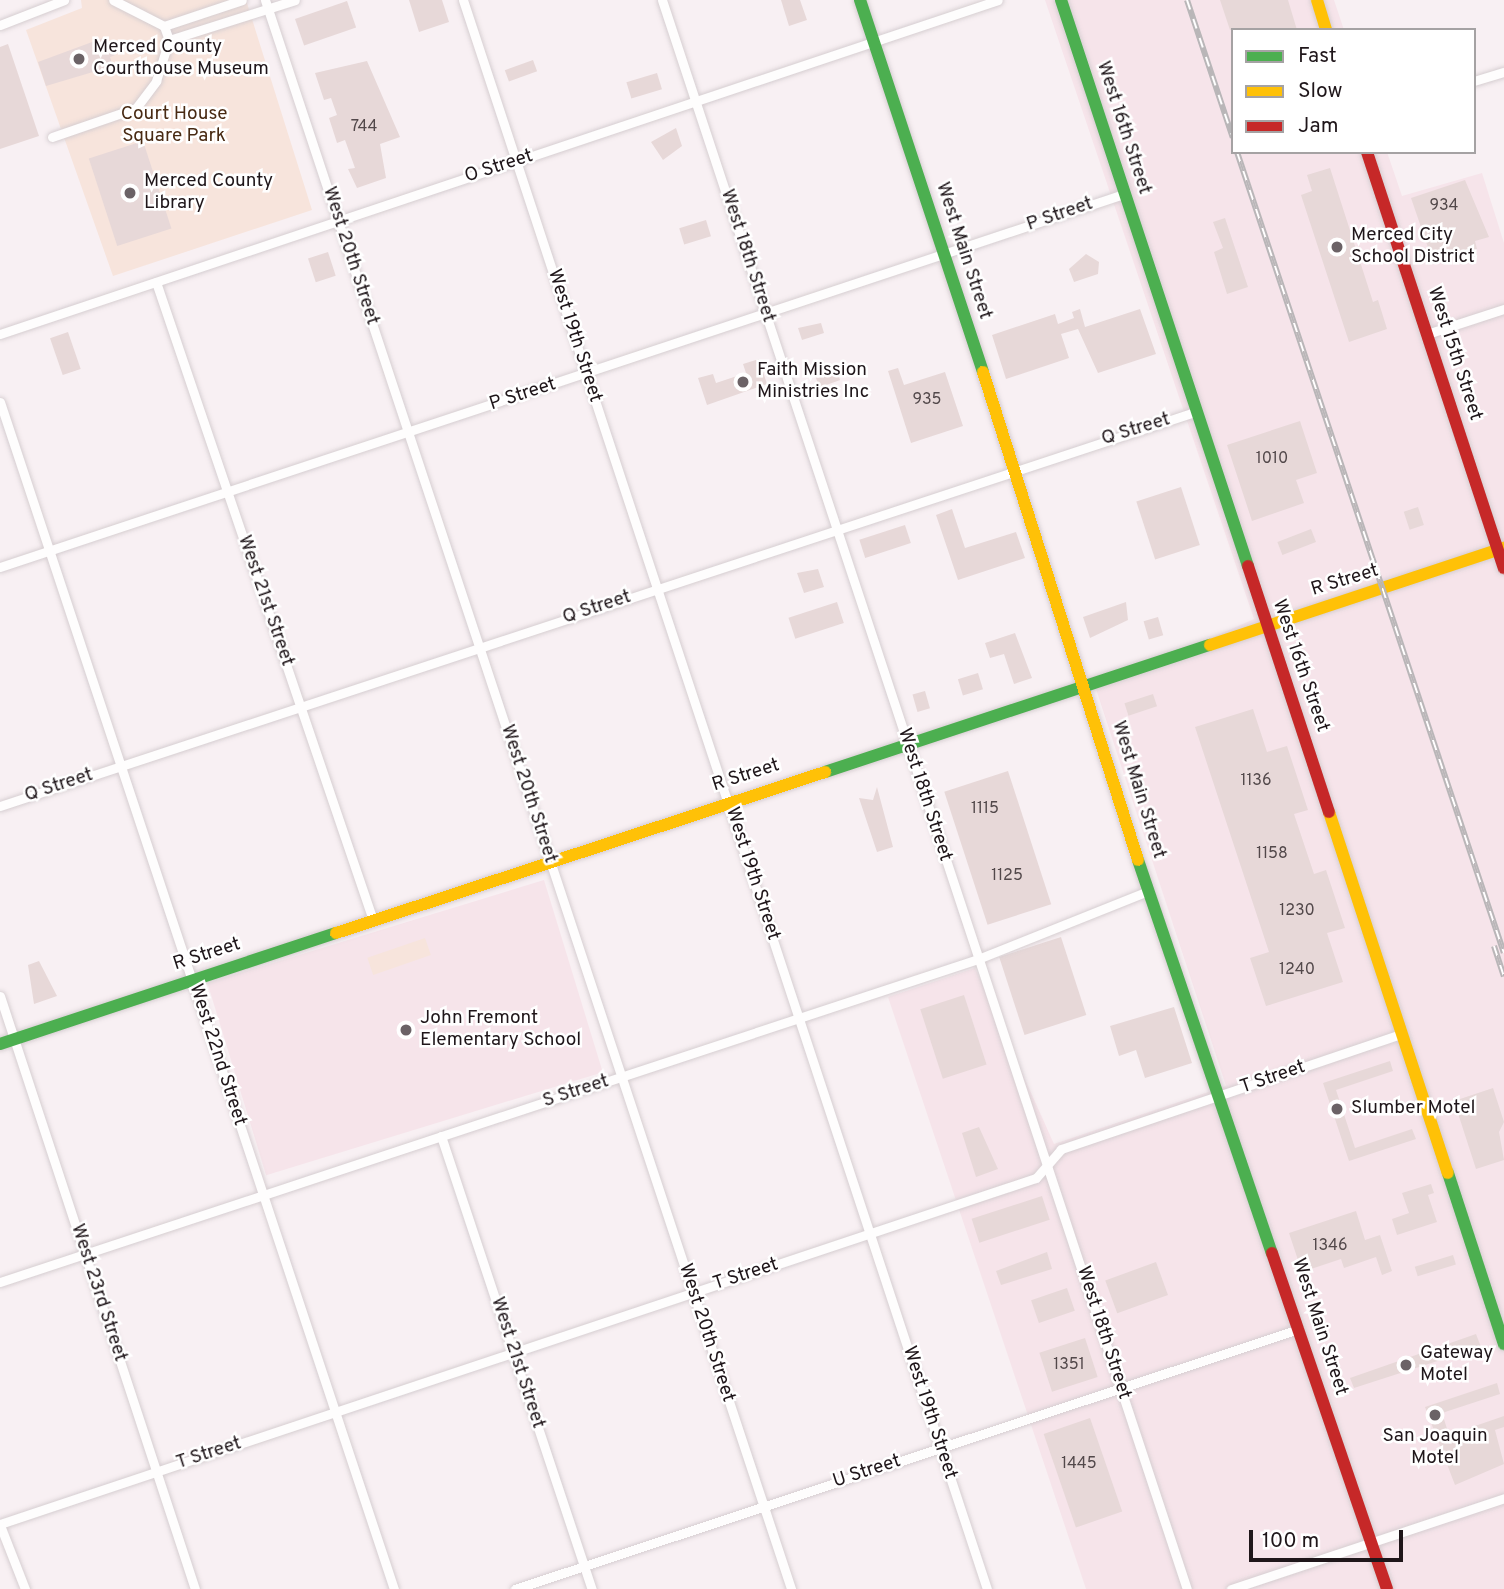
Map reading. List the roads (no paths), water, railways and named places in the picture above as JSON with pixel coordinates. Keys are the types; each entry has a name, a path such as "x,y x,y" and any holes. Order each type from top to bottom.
{"street":[{"path":"0,25 64,0"},
{"path":"52,137 136,108 156,80 169,40 164,26 113,0"},
{"path":"164,26 242,0"},
{"path":"169,40 266,5 295,0"},
{"name":"West 19th Street","path":"463,0 987,1589"},
{"name":"West 18th Street","path":"662,0 1187,1589"},
{"name":"West Main Street","path":"860,0 1086,685 1148,891 1222,1096 1387,1589"},
{"name":"O Street","path":"0,334 999,0"},
{"name":"West 16th Street","path":"1061,0 1504,1344"},
{"path":"1317,0 1325,28"},
{"name":"West 20th Street","path":"266,5 791,1589"},
{"path":"1476,80 1504,72"},
{"name":"West 15th Street","path":"1368,154 1501,549 1504,568"},
{"name":"P Street","path":"0,567 1124,194"},
{"name":"West 21st Street","path":"156,282 373,920"},
{"path":"1427,334 1504,309"},
{"name":"West 22nd Street","path":"0,402 394,1589"},
{"name":"Q Street","path":"0,806 657,587 1195,412"},
{"name":"R Street","path":"0,1044 1501,549"},
{"name":"S Street","path":"0,1282 978,959 1148,891"},
{"name":"West 23rd Street","path":"0,996 195,1589"},
{"name":"T Street","path":"0,1525 1037,1178 1061,1149 1401,1034"},
{"name":"West 21st Street","path":"441,1136 592,1589"},
{"name":"U Street","path":"515,1589 1299,1329"},
{"path":"1231,1589 1504,1498"},
{"path":"0,1525 24,1589"}],"railway":[{"path":"1187,0 1231,132"},
{"path":"1238,154 1504,953"},
{"path":"1494,946 1504,976"}],"place":[{"name":"Merced County Courthouse Museum","path":"79,59"},
{"name":"Merced County Library","path":"130,193"},
{"name":"Merced City School District","path":"1337,247"},
{"name":"Faith Mission Ministries Inc","path":"743,382"},
{"name":"John Fremont Elementary School","path":"406,1030"},
{"name":"Slumber Motel","path":"1337,1109"},
{"name":"Gateway Motel","path":"1406,1365"},
{"name":"San Joaquin Motel","path":"1435,1415"}],"park label":[{"name":"Court House Square Park","path":"174,126"}]}
